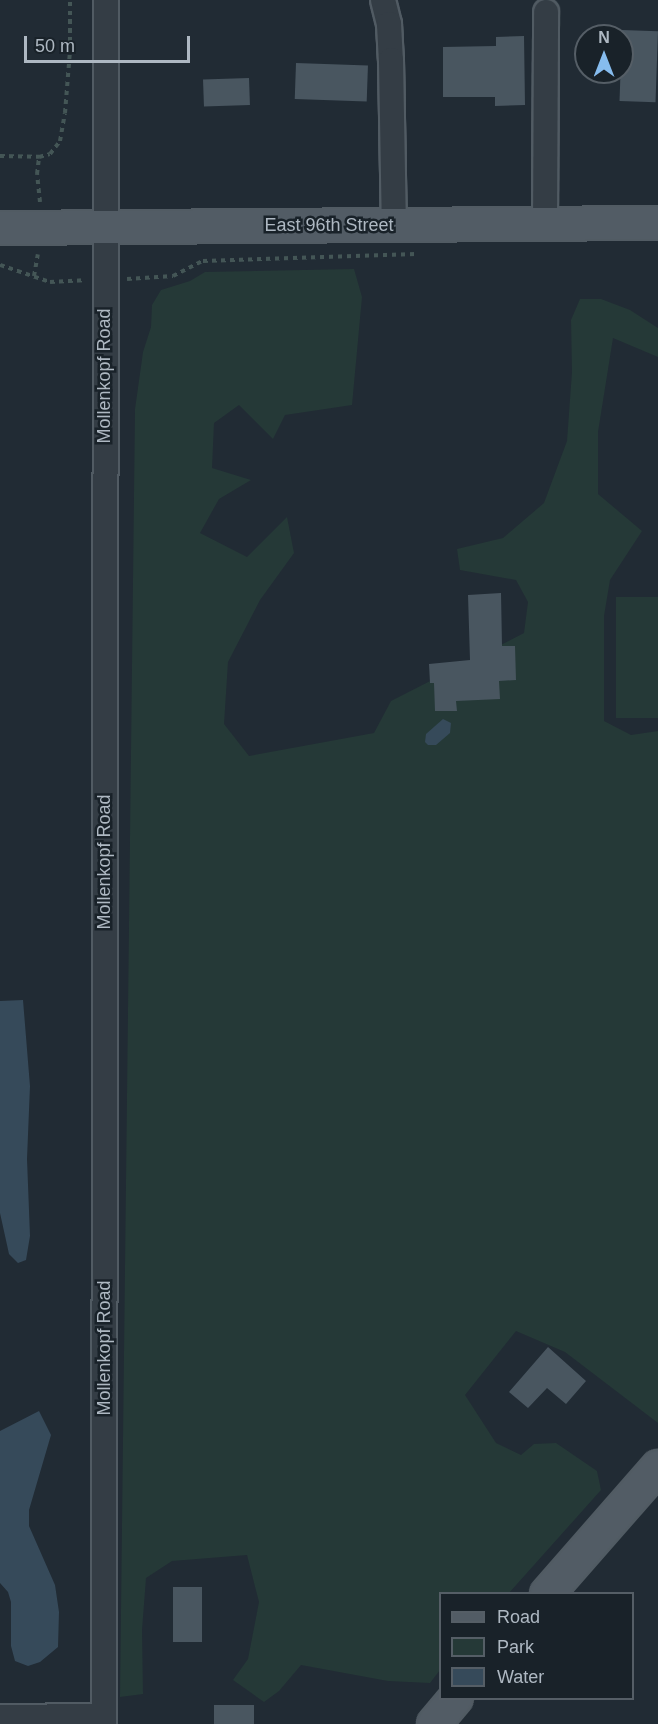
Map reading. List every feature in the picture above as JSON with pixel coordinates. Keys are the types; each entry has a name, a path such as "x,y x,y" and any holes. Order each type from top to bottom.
{"main road":[{"name":"East 96th Street","path":"0,228 658,223"},
{"path":"549,1592 657,1469"},
{"path":"434,1724 454,1700"}],"street":[{"name":"Mollenkopf Road","path":"104,1720 106,0"},
{"path":"383,0 391,60 394,225"},
{"path":"545,224 546,12"},
{"path":"0,1717 104,1720"}],"path":[{"path":"0,156 39,157 50,154 60,141 70,51 70,0"},
{"path":"34,276 42,228 37,174 39,157"},
{"path":"0,265 50,282 104,279 145,280 173,276 203,261 428,253"}],"green space":[{"path":"354,269 362,297 352,405 285,415 273,439 239,405 214,423 212,468 251,480 219,499 200,533 247,557 287,517 294,553 260,600 228,662 224,724 249,756 374,733 391,701 524,633 528,602 516,580 460,570 457,549 503,538 544,503 567,441 572,372 571,320 580,299 601,299 630,310 658,328 658,357 613,338 598,432 598,494 642,531 610,580 604,616 604,721 631,735 658,731 658,1423 565,1352 516,1331 465,1395 496,1443 521,1455 534,1444 556,1443 597,1471 601,1490 510,1592 439,1592 439,1671 430,1683 388,1681 301,1665 279,1691 264,1702 233,1680 248,1659 259,1602 247,1555 172,1561 146,1578 142,1630 143,1694 120,1697 135,409 143,352 151,327 152,305 161,290 190,281 205,272"},
{"path":"616,597 658,597 658,718 616,718"}],"water":[{"path":"443,719 451,723 450,733 436,745 428,745 425,742 426,734"},
{"path":"23,1000 30,1086 27,1159 30,1236 26,1260 18,1263 9,1254 0,1213 0,1001"},
{"path":"39,1411 51,1435 29,1510 29,1526 55,1585 59,1612 58,1647 40,1662 28,1666 15,1661 11,1646 11,1602 8,1592 0,1583 0,1431"}],"building":[{"path":"634,30 658,31 656,102 620,101 620,84 634,84"},
{"path":"524,36 525,105 495,106 495,97 443,97 443,47 496,46 496,37"},
{"path":"296,63 368,66 367,101 295,99"},
{"path":"249,78 250,105 204,107 203,80"},
{"path":"501,593 502,646 515,646 516,680 499,681 500,699 456,701 457,711 435,711 434,683 430,683 429,664 470,660 468,595"},
{"path":"548,1347 586,1381 566,1404 547,1388 528,1408 509,1392"},
{"path":"173,1587 202,1587 202,1642 173,1642"},
{"path":"214,1705 254,1705 254,1724 214,1724"}]}
